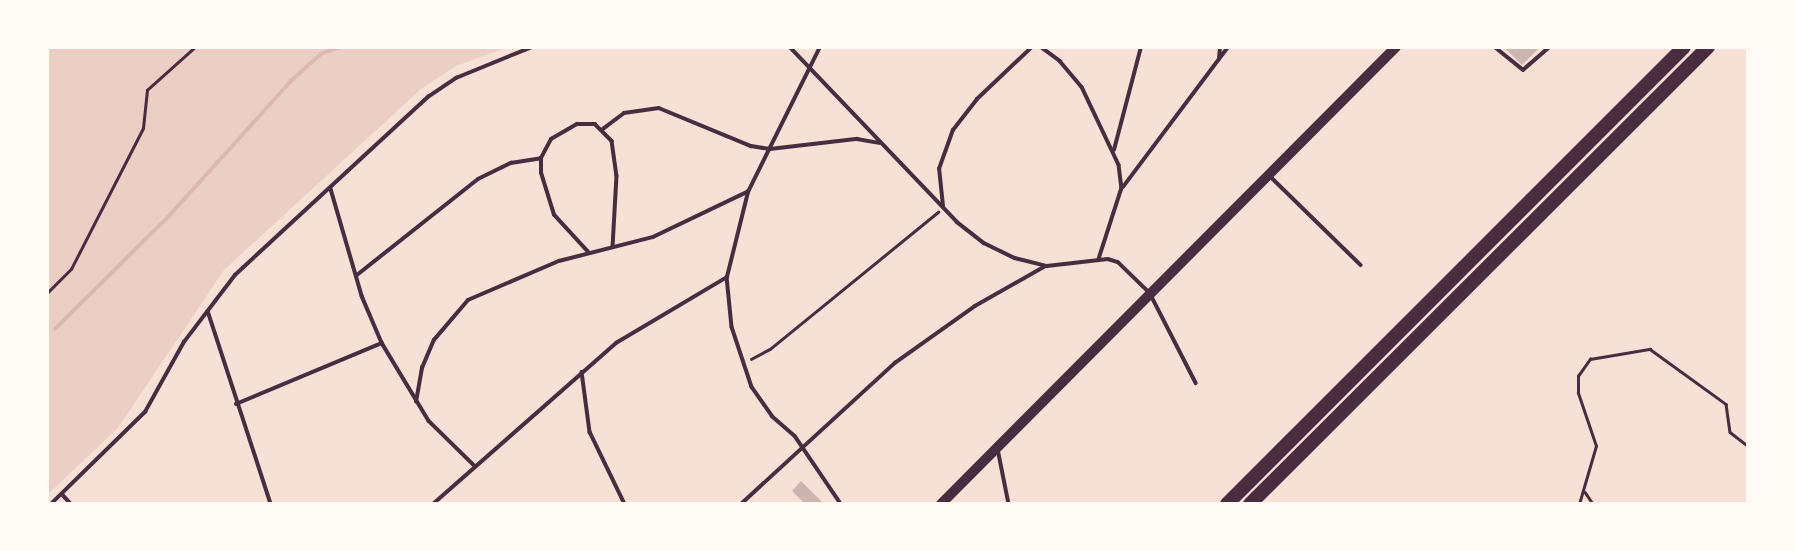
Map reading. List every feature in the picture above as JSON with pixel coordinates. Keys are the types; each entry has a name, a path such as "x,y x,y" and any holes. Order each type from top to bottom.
{"highway":[{"path":"1227,504 1684,47"},
{"path":"1250,504 1708,47"}],"street":[{"path":"941,504 1396,47"}],"lane":[{"path":"51,504 145,412 184,342 235,275 444,85 532,47"},
{"path":"790,47 944,208 984,243 1015,258 1047,266 1098,260 1118,262 1150,293 1196,383"},
{"path":"820,47 812,70 748,192 727,277 728,309 742,362 762,402 802,446 841,504"},
{"path":"944,208 939,169 953,130 978,99 1032,47"},
{"path":"1041,47 1060,61 1082,87 1114,151 1122,188"},
{"path":"1114,151 1141,47"},
{"path":"1218,61 1220,47"},
{"path":"1098,260 1122,188 1228,47"},
{"path":"1495,47 1523,70 1549,47"},
{"path":"603,129 624,113 669,109 736,141 770,149 857,139 882,143"},
{"path":"588,252 554,215 543,188 541,158 551,139 566,127 586,123 603,129 612,141 617,163 613,247"},
{"path":"357,275 478,179 511,163 541,158"},
{"path":"1268,175 1361,265"},
{"path":"331,189 357,275 382,343 416,402 443,438 474,465"},
{"path":"416,402 427,354 459,307 496,285 588,252 672,230 748,192"},
{"path":"741,504 802,446 934,333 1047,266"},
{"path":"433,504 474,465 523,429 582,371 643,324 727,277"},
{"path":"208,311 236,404 271,504"},
{"path":"236,404 382,343"},
{"path":"582,371 590,432 625,504"},
{"path":"998,447 1009,504"},
{"path":"62,494 71,504"}],"path":[{"path":"47,293 71,270 143,128 147,90 195,47"},
{"path":"742,362 771,349 944,208"},
{"path":"1579,504 1585,492 1596,446 1577,384 1585,363 1596,358 1650,349 1726,404 1730,432 1748,446"},
{"path":"1585,492 1593,504"}],"shaded area":[{"path":"47,47 508,47 456,66 421,89 224,270 118,428 47,495"}],"building":[{"path":"1504,47 1540,47 1522,65"},
{"path":"801,481 824,504 805,504 792,491"}],"waterway":[{"path":"55,329 170,215 291,81 321,54 340,47"}]}
